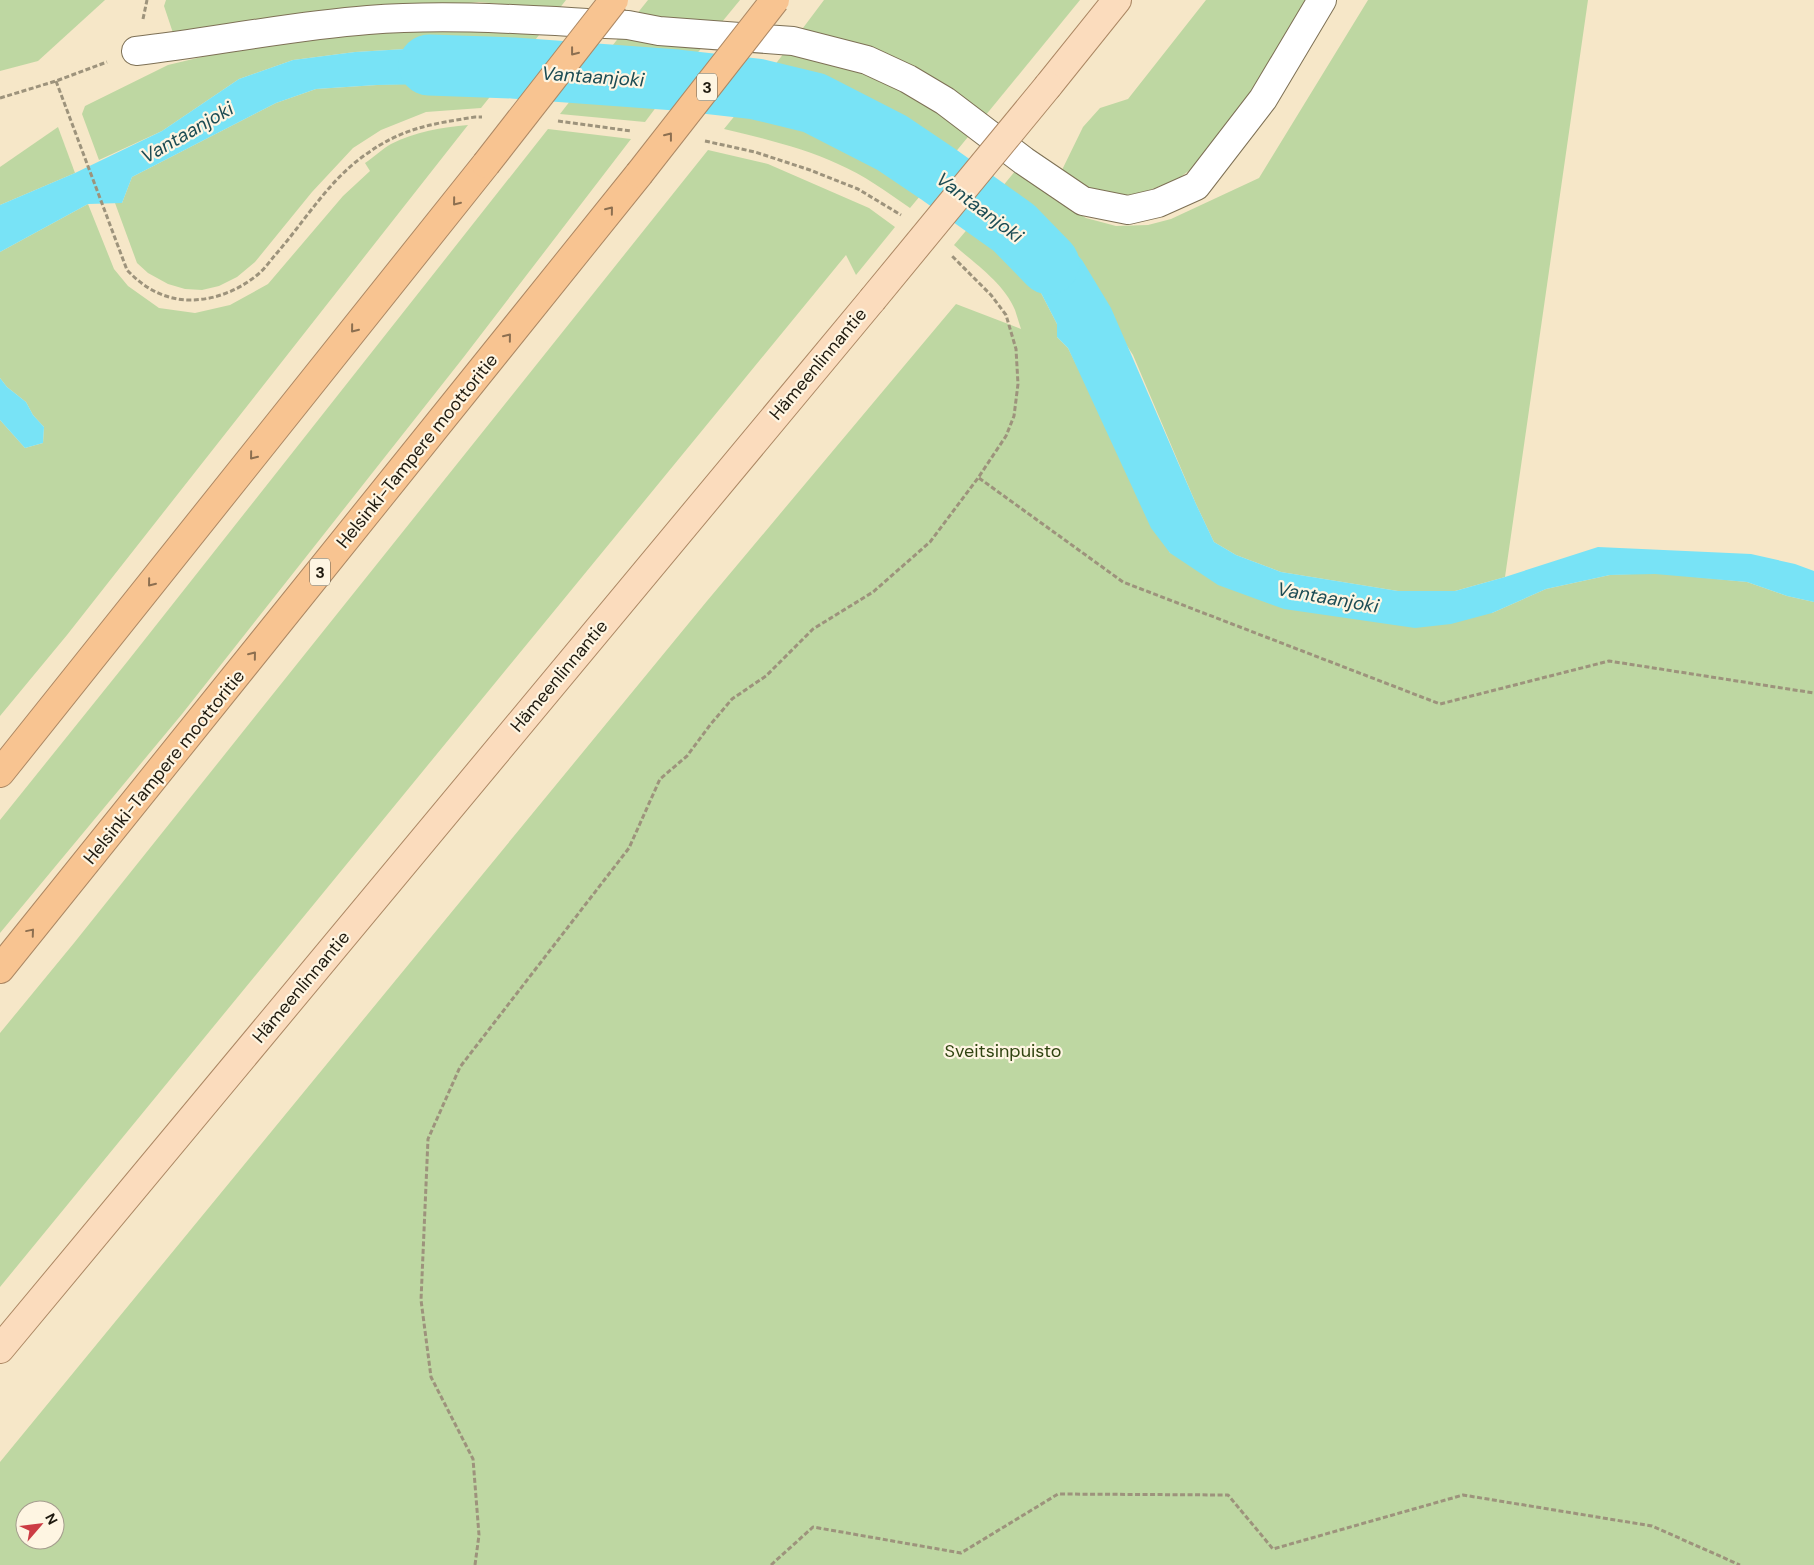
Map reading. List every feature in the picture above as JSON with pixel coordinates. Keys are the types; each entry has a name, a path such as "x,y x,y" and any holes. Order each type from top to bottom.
{"highway":[{"path":"0,773 486,164 614,0"},
{"name":"Helsinki-Tampere moottoritie","path":"0,969 639,174 775,0"}],"main road":[{"name":"Hämeenlinnantie","path":"0,1349 872,300 1048,86 1116,0"}],"lane":[{"path":"136,51 300,26 439,16 628,25 659,31 793,41 867,60 908,79 945,101 1024,161 1083,201 1128,210 1158,203 1196,186 1263,98 1322,0"}],"path":[{"path":"0,98 56,81 128,270"},
{"path":"978,478 1123,582 1440,704 1609,661 1814,693"},
{"path":"771,1565 813,1527 961,1552 1058,1494 1228,1495 1273,1549 1463,1495 1652,1526 1740,1565"}],"green space":[{"path":"0,0 105,0 38,61 0,71"},
{"path":"166,0 566,0 559,9 479,2 173,33 164,6"},
{"path":"648,0 740,0 717,28 636,15"},
{"path":"824,0 1080,0 985,116 800,32"},
{"path":"1206,0 1315,0 1212,153 1178,179 1142,193 1115,197 1094,192 1061,172 1083,127 1100,108 1128,99"},
{"path":"1368,0 1588,0 1505,577 1455,591 1398,591 1281,572 1236,555 1214,542 1133,355 1044,218 1002,187 1016,170 1054,199 1086,218 1116,226 1148,225 1171,219 1259,178"},
{"path":"337,30 543,30 524,54 439,47 355,52 293,60 239,79 162,131 99,160 82,114 85,106 168,65 268,41"},
{"path":"620,36 707,41 691,61 657,62 605,55"},
{"path":"787,49 822,58 903,87 972,132 954,154 896,118 827,86 771,70"},
{"path":"429,83 501,83 481,108 426,112 381,130 353,148 312,192 255,262 237,277 219,286 202,290 185,289 168,284 148,273 137,263 115,203 122,203 132,177 276,103 316,89"},
{"path":"577,92 663,98 645,122 560,114"},
{"path":"741,108 805,124 871,156 925,190 910,208 848,168 825,158 782,144 724,129"},
{"path":"468,125 67,635 0,716 0,420 25,448 43,443 44,427 33,415 26,402 7,387 0,378 0,252 88,204 114,269 128,286 159,308 195,313 230,305 268,284 343,196 370,171 365,163 391,144 400,140 419,133"},
{"path":"58,127 75,173 0,205 0,167"},
{"path":"548,129 631,139 463,358 182,714 0,933 0,820"},
{"path":"708,150 768,164 869,208 895,227 856,275 846,255 0,1287 0,1033"},
{"name":"Sveitsinpuisto","path":"970,226 1008,258 1017,271 1040,291 1057,324 1057,337 1068,348 1170,553 1492,613 1546,589 1610,575 1655,573 1747,582 1787,596 1814,602 1814,1565 0,1565 0,1462 707,601 956,304 1021,329 1010,300 988,274 954,245"}],"water":[{"path":"439,47 524,54 501,83 377,85 316,89 276,103 132,177 122,203 88,204 0,252 0,205 75,173 162,131 239,79 293,60 355,52"},
{"path":"605,55 657,62 691,61 663,98 577,92"},
{"path":"771,70 827,86 896,118 954,154 925,190 871,156 805,124 741,108"},
{"path":"1002,187 1044,218 1082,260 1111,308 1214,542 1236,555 1281,572 1398,591 1455,591 1598,547 1751,554 1795,564 1814,571 1814,602 1787,596 1747,582 1655,574 1610,575 1546,589 1492,613 1451,624 1415,628 1284,609 1218,585 1170,553 1151,528 1068,348 1057,337 1057,324 1040,291 1017,271 1008,258 970,226"},
{"path":"0,378 7,387 26,402 33,415 44,427 43,443 25,448 0,420"}],"waterway":[{"name":"Vantaanjoki","path":"429,65 513,68 677,80 756,89 814,103 892,143 938,174 1014,228 1049,264"}]}
